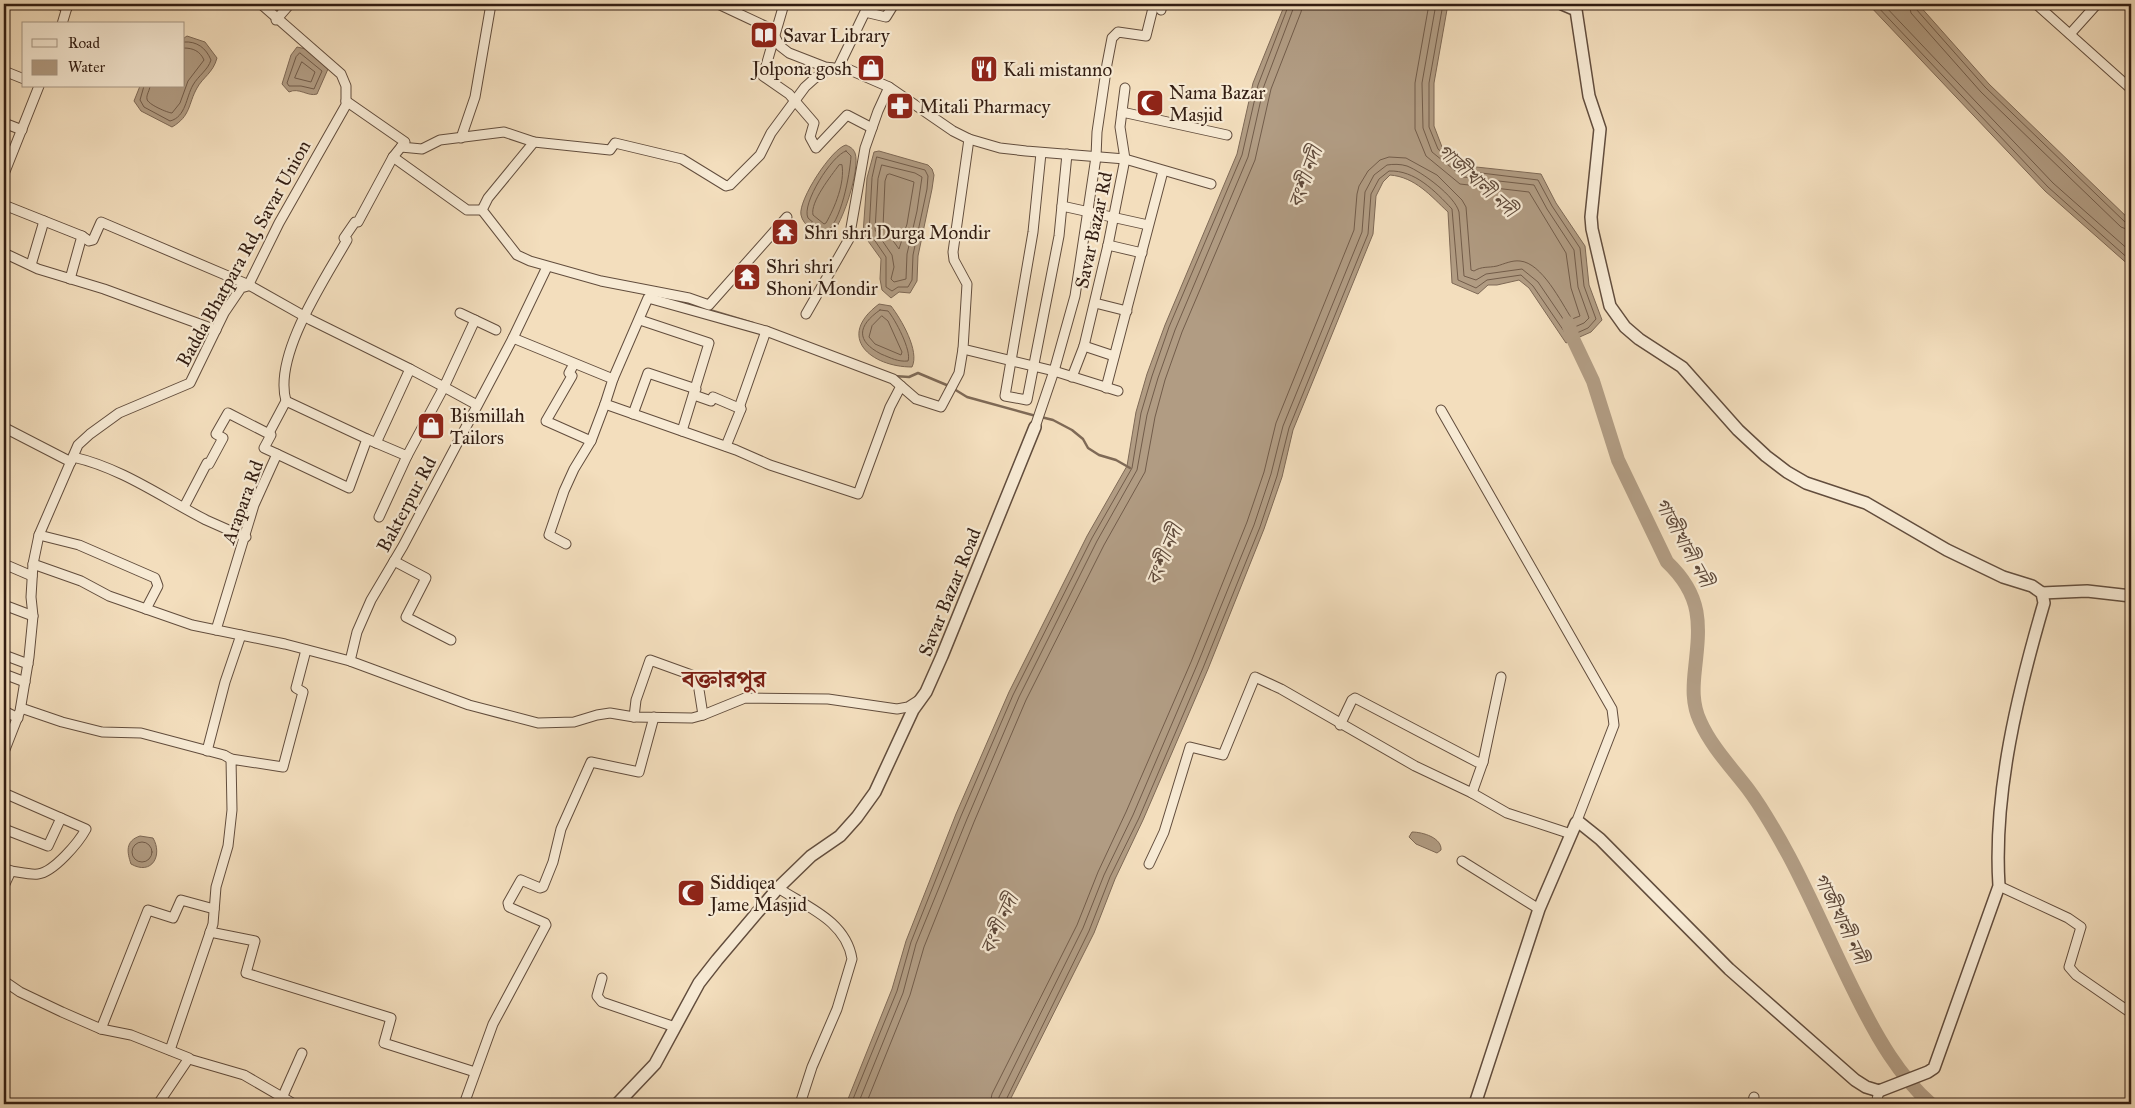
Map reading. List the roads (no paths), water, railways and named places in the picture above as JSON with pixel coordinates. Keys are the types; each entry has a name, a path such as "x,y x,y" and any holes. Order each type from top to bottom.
{"street":[{"path":"58,4 68,6 63,22"},
{"path":"260,4 276,20 341,74 346,86 346,101 405,142 393,157 358,222 355,222 344,238 347,240 305,316 293,344 284,372 286,400 269,433 271,435 264,448 277,454"},
{"path":"276,20 290,4"},
{"path":"461,138 475,96 491,4"},
{"path":"718,4 768,27 780,46 789,53 812,63 857,73 889,87 969,139 1000,148 1125,159 1211,184"},
{"path":"784,4 763,76 789,94 814,123 810,137 816,148 847,115 872,128"},
{"path":"401,147 422,149 440,140 504,132 534,142 610,150 615,143 682,159 726,186 730,185 760,155 771,134 795,100 815,78 835,68 865,12 886,17 894,4"},
{"path":"1562,4 1576,7 1588,96 1600,128 1591,217 1592,229 1610,306 1625,327 1639,339 1682,367 1738,430 1787,472 1806,484 1866,503 1947,550 2003,577 2032,586 2042,592 2088,591 2131,596"},
{"path":"2036,4 2131,89"},
{"path":"2070,34 2096,4"},
{"path":"1096,157 1098,125 1112,38 1118,32 1146,36 1159,7"},
{"path":"4,71 22,78"},
{"path":"806,314 849,239 863,159 872,128 889,87"},
{"path":"4,174 8,153 22,130 38,88"},
{"name":"Savar Bazar Rd","path":"1072,377 1084,346 1108,245 1125,159 1120,127 1125,88"},
{"name":"Badda Bhatpara Rd, Savar Union","path":"4,752 8,730 18,718 21,708 33,616 33,564 39,535 78,445 119,413 190,383 224,313 241,288 249,285 279,223 346,101"},
{"path":"1122,112 1227,135"},
{"path":"4,123 22,130"},
{"path":"566,544 549,535 574,469 590,441 613,379 648,298 766,331 893,379 916,399 941,407 959,373 963,349 967,284 954,260 953,252 969,139"},
{"path":"482,210 488,198 534,142"},
{"path":"1010,362 1033,232 1042,153"},
{"name":"Savar Bazar Rd","path":"1010,362 1005,396 1027,400 1057,245 1067,154"},
{"path":"393,157 467,210 482,210"},
{"name":"Savar Bazar Road","path":"617,1104 655,1064 700,983 778,888 811,856 840,836 857,817 875,792 920,700 926,692 1042,410 1075,296 1096,157"},
{"path":"1106,388 1163,171"},
{"path":"4,205 82,236 89,241 93,240 101,222 249,285 478,405"},
{"path":"1062,206 1148,225"},
{"path":"482,210 506,244 517,255 547,267 601,281 689,298 709,305 787,217"},
{"path":"31,265 44,221"},
{"path":"70,279 82,236"},
{"path":"1108,245 1142,254"},
{"path":"4,253 31,265 216,330"},
{"name":"Bakterpur Rd","path":"350,661 357,632 371,600 478,405 547,267"},
{"path":"1094,303 1127,311"},
{"path":"460,313 496,330"},
{"path":"379,517 407,456 444,387 475,320"},
{"path":"640,320 709,343 682,431"},
{"path":"726,446 741,409 740,405 766,331"},
{"path":"513,338 613,379"},
{"path":"1084,346 1114,356"},
{"path":"963,349 1010,362 1054,371 1118,392"},
{"path":"574,364 569,373 572,376 546,421 590,441"},
{"path":"376,443 410,370"},
{"path":"633,414 648,373 695,392 711,401 713,397 741,409"},
{"path":"605,404 726,446 770,465 858,494 890,407 901,386"},
{"path":"286,400 407,456"},
{"path":"1441,410 1612,709 1614,725 1574,828 1539,909 1475,1104"},
{"path":"184,506 223,438 216,434 228,413 269,433"},
{"path":"4,429 72,460 122,475 184,506 206,520 246,537"},
{"name":"Arapara Rd","path":"216,630 254,506 277,454 349,488 367,439"},
{"path":"39,535 79,545 155,578 158,586 146,609"},
{"path":"394,561 426,578 406,617 451,640"},
{"path":"4,564 32,576"},
{"path":"33,564 81,581 109,596 192,625 350,661 469,705 538,722 574,722 597,714 610,713 634,717 692,718 745,698 828,699 897,709 908,707 920,700"},
{"path":"1149,864 1164,832 1190,747 1223,756 1255,677 1281,689 1340,725 1415,766 1472,793 1508,813 1574,828 1584,824 1729,970 1855,1080 1866,1087 1879,1091 1928,1072 1938,1061 1999,886 1997,858 2007,756 2025,667 2044,603 2042,592"},
{"path":"4,605 33,616"},
{"path":"207,751 225,682 241,635"},
{"path":"21,708 62,722 102,732 141,733 207,751 231,760 283,767 303,692 296,688 306,650"},
{"path":"4,655 28,664"},
{"path":"634,717 636,700 650,660 697,677 703,715"},
{"path":"4,674 25,682"},
{"path":"1472,793 1482,762 1501,677"},
{"path":"1340,725 1352,700 1355,698 1477,762 1482,762"},
{"path":"4,711 18,718"},
{"path":"464,1104 493,1024 546,925 509,907 508,903 521,880 540,888 543,887 553,862 564,821 591,762 639,772 654,717"},
{"path":"170,1050 210,932 216,887 228,846 232,810 231,760"},
{"path":"4,793 86,829 81,838 55,866 39,874 7,870 4,886"},
{"path":"4,829 48,846 61,818"},
{"path":"1462,861 1539,909"},
{"path":"1999,886 2068,918 2081,927 2069,966 2076,975 2131,1013"},
{"path":"778,888 823,916 840,930 851,951 852,959 836,1009 812,1067 800,1104"},
{"path":"101,1029 148,910 174,918 181,900 214,910"},
{"path":"210,932 255,941 246,973 391,1018 384,1043 475,1072"},
{"path":"602,978 597,996 602,1002 675,1027"},
{"path":"4,981 20,992 101,1029 132,1035 189,1059 244,1074 294,1104"},
{"path":"282,1098 302,1054"},
{"path":"158,1104 189,1059"},
{"path":"1876,1104 1879,1091"}],"water":[{"name":"বংশী নদী","path":"1285,4 1448,4 1434,83 1434,126 1442,147 1467,166 1541,174 1556,203 1585,246 1589,285 1602,320 1591,332 1566,343 1529,288 1519,280 1488,285 1478,294 1452,283 1448,212 1422,188 1407,179 1390,175 1383,182 1376,196 1373,234 1293,430 1282,477 1264,529 1208,669 1143,820 1115,879 1094,933 1008,1104 846,1104 892,989 906,941 956,814 1009,692 1087,536 1127,466 1136,412 1147,374 1165,325 1237,154 1253,83"},
{"path":"1868,4 1918,4 1989,84 2131,221 2131,267 2045,191"},
{"path":"187,36 205,42 217,58 213,67 199,84 183,119 172,127 141,111 134,101 139,88 185,88 185,37"},
{"path":"297,47 306,49 328,69 317,94 289,92 282,84 291,55"},
{"path":"846,145 855,153 855,172 848,199 838,225 832,235 826,240 805,223 802,219 801,208 817,176 833,155"},
{"path":"879,151 928,165 934,175 918,256 917,281 910,293 899,292 891,298 882,290 880,279 881,259 863,234 867,178 874,152"},
{"path":"879,304 891,306 900,319 912,344 914,360 912,367 897,366 883,362 872,356 864,348 859,338 860,328 866,316"},
{"path":"1412,832 1431,836 1438,842 1441,850 1437,853 1416,844 1409,837"},
{"path":"140,836 153,838 156,844 156,857 150,866 138,867 131,864 128,847 135,838"}],"waterway":[{"path":"670,298 753,323"},
{"name":"গাজীখালী নদী","path":"1568,323 1574,341 1593,381 1618,460 1667,562 1679,575 1693,599 1698,624 1694,695 1700,721 1716,748 1748,789 1780,839 1881,1042 1909,1081 1931,1104"},
{"path":"894,376 909,377 918,373 949,386"},
{"path":"954,389 967,397 1036,416"},
{"path":"1041,417 1053,420 1072,430 1083,439 1088,448 1099,455 1116,460 1130,468"}],"place":[{"name":"Savar Library","path":"764,35"},
{"name":"Jolpona gosh","path":"871,68"},
{"name":"Kali mistanno","path":"984,69"},
{"name":"Nama Bazar Masjid","path":"1150,103"},
{"name":"Mitali Pharmacy","path":"900,106"},
{"name":"Shri shri Durga Mondir","path":"785,232"},
{"name":"Shri shri Shoni Mondir","path":"747,277"},
{"name":"Bismillah Tailors","path":"431,426"},
{"name":"Siddiqea Jame Masjid","path":"691,893"}],"district":[{"name":"বক্তারপুর","path":"724,679"}]}
